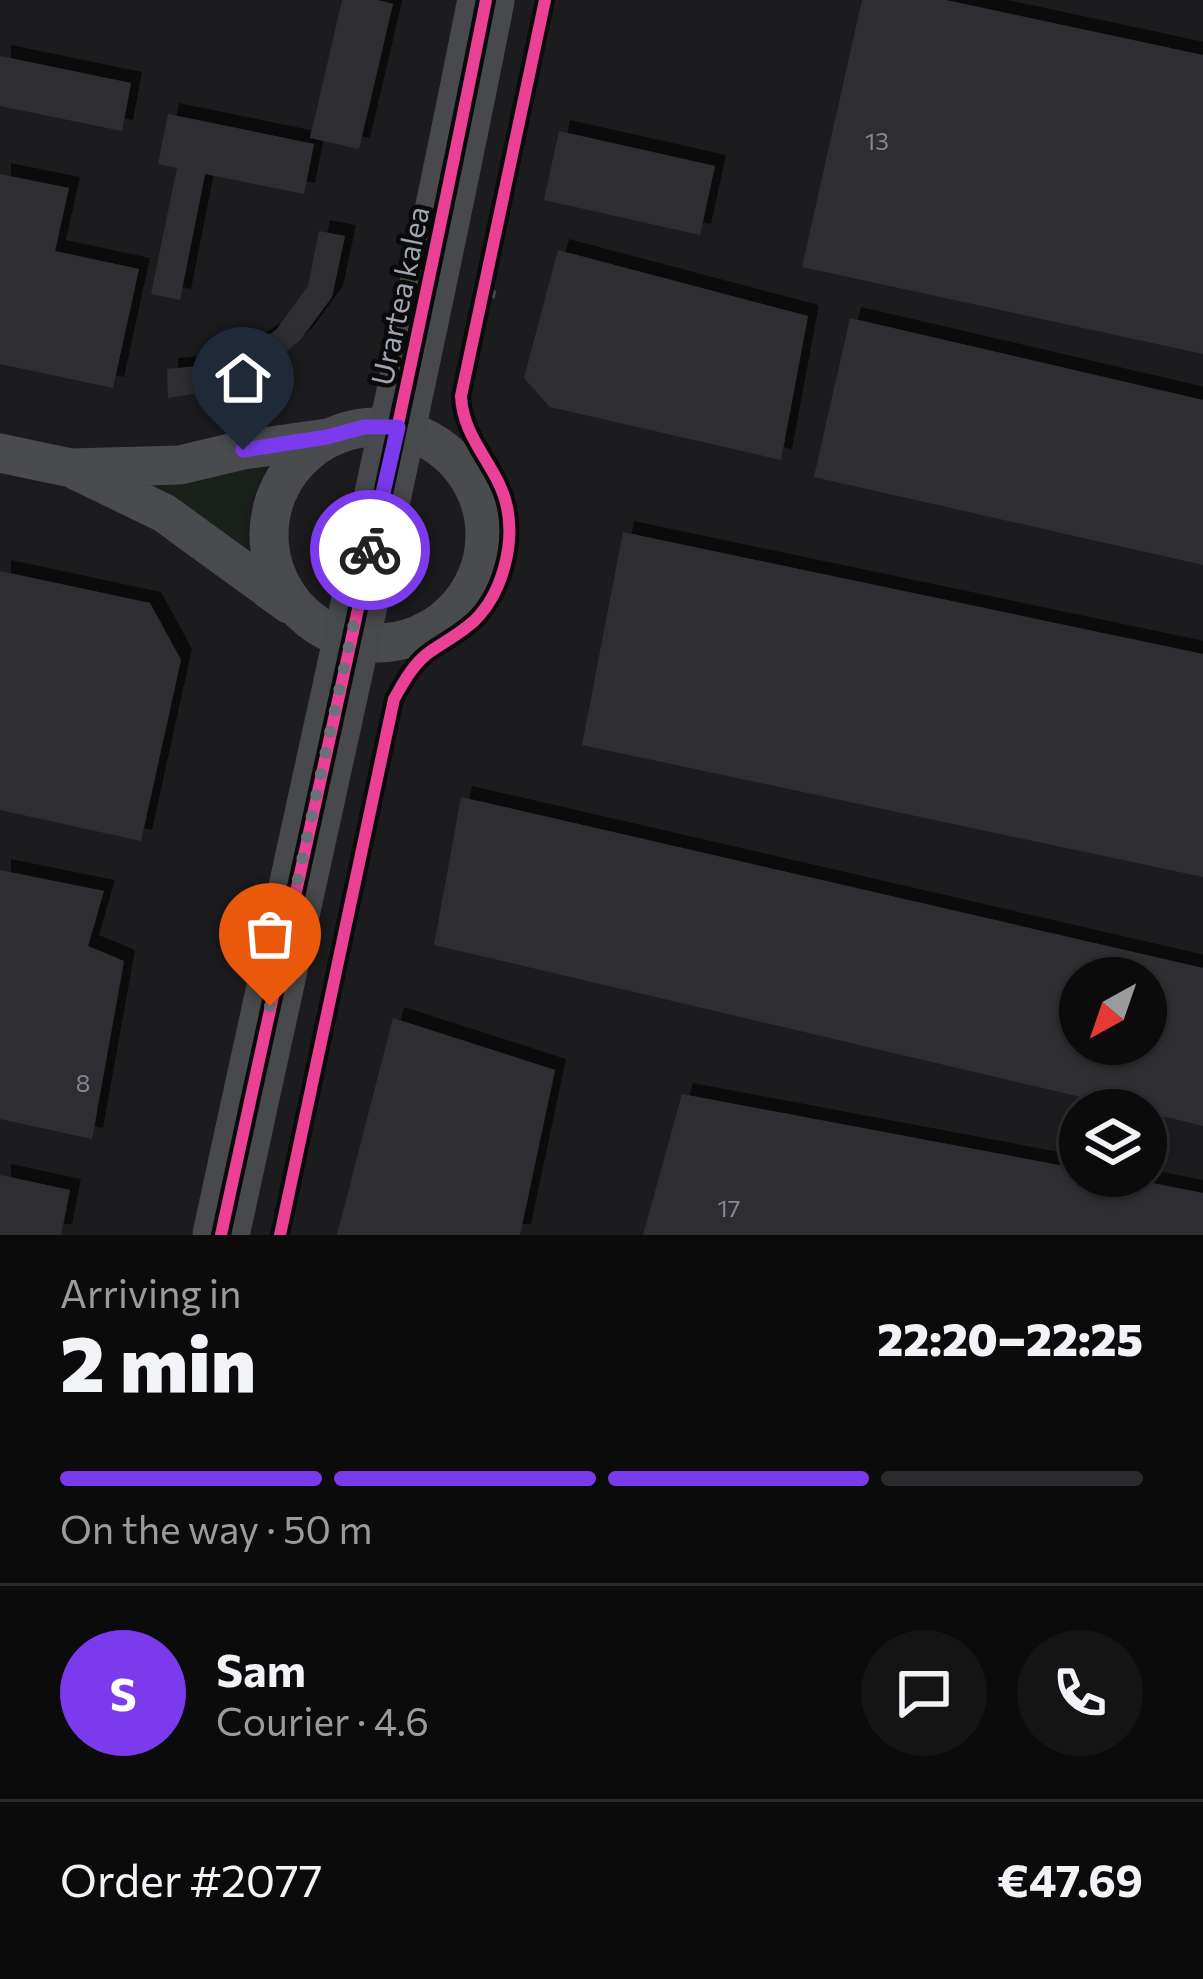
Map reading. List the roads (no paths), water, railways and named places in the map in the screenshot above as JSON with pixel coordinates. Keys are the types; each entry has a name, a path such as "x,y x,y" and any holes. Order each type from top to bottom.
{"street":[{"name":"Urartea kalea","path":"221,1235 486,0"},
{"name":"Urartea kalea","path":"70,468 180,465 364,427 398,427 436,444 464,470 479,499 486,530 482,563 469,593 448,617 421,635 389,644 349,641"},
{"path":"296,609 276,577 268,540 272,502 290,469 327,437"},
{"path":"0,453 70,468 164,513 324,630 349,641"}]}
